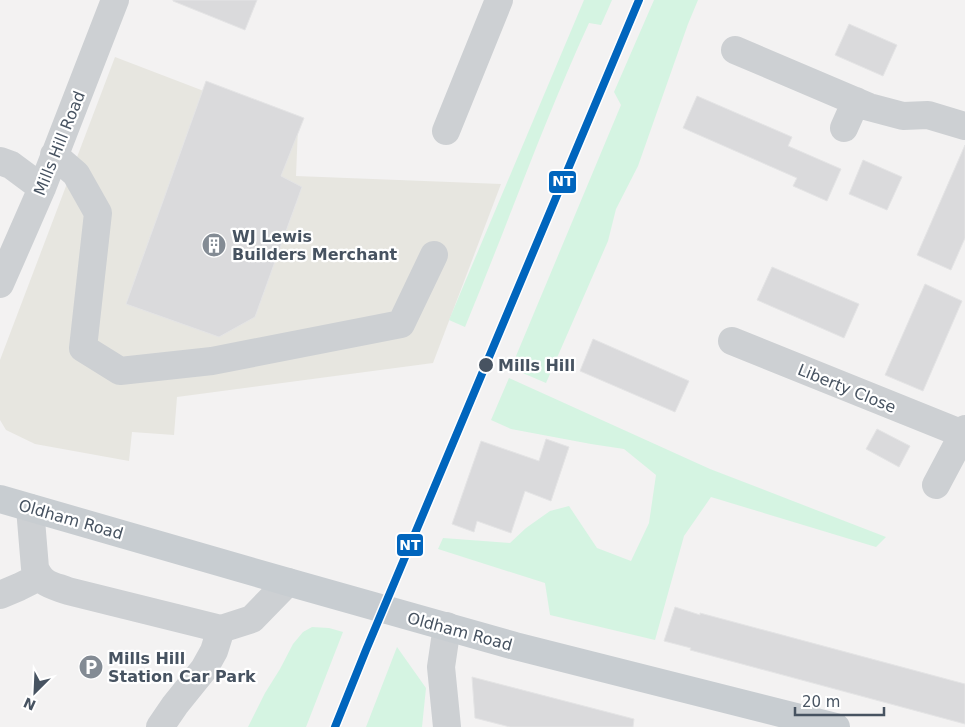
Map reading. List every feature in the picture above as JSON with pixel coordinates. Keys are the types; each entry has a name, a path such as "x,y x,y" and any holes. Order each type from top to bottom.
{"main road":[{"name":"Oldham Road","path":"0,499 514,646 836,727"}],"street":[{"name":"Mills Hill Road","path":"0,284 42,188 115,0"},
{"path":"446,131 499,0"},
{"path":"735,50 870,107 903,116 928,115 965,126"},
{"path":"844,128 856,101"},
{"path":"54,155 76,174 98,213 83,348 120,370 212,361 401,324 434,254"},
{"path":"0,161 11,165 42,188"},
{"name":"Liberty Close","path":"732,341 964,432 936,485"},
{"path":"30,508 35,568 39,576 48,584 68,591 221,630 252,619 288,582"},
{"path":"0,595 39,576"},
{"path":"447,626 441,667 447,727"},
{"path":"160,727 204,669 214,651 221,630"}],"shaded area":[{"path":"115,57 298,127 296,176 501,184 433,363 177,397 174,435 132,432 129,461 35,444 6,430 0,420 0,360"}],"green space":[{"path":"584,0 612,0 601,25 589,23 556,98 465,327 449,320"},
{"path":"654,0 698,0 638,166 616,209 608,241 546,383 511,368 621,105 614,92"},
{"path":"509,378 710,469 886,537 876,547 711,497 684,536 655,640 550,615 545,583 438,549 443,538 510,543 526,528 550,511 569,506 597,548 631,561 649,523 656,475 624,449 511,429 491,420"},
{"path":"312,627 329,628 343,632 306,727 248,727 293,644 303,632"},
{"path":"397,647 426,688 422,727 366,727"}],"building":[{"path":"173,0 257,0 245,30"},
{"path":"849,24 897,45 883,76 835,55"},
{"name":"WJ Lewis Builders Merchant","path":"206,81 304,118 281,176 302,187 255,317 219,337 126,304"},
{"path":"697,96 792,137 788,146 841,169 827,201 793,186 797,178 683,128"},
{"path":"965,145 965,238 951,270 917,255"},
{"path":"863,160 902,177 887,210 849,194"},
{"path":"772,267 859,304 844,338 757,300"},
{"path":"925,284 962,301 923,391 885,375"},
{"path":"593,339 689,381 675,412 580,371"},
{"path":"877,429 910,446 899,467 866,449"},
{"path":"546,439 569,447 551,501 525,491 511,533 477,521 474,532 452,524 481,441 539,461"},
{"path":"675,607 965,684 965,724 690,650 691,648 664,641"},
{"path":"472,677 634,719 633,727 510,727 475,718"}],"transit line":[{"name":"NT","path":"335,727 639,0"}],"place":[{"name":"WJ Lewis Builders Merchant","path":"214,245"},
{"name":"Mills Hill","path":"486,365"},
{"name":"Mills Hill Station Car Park","path":"91,667"}]}
